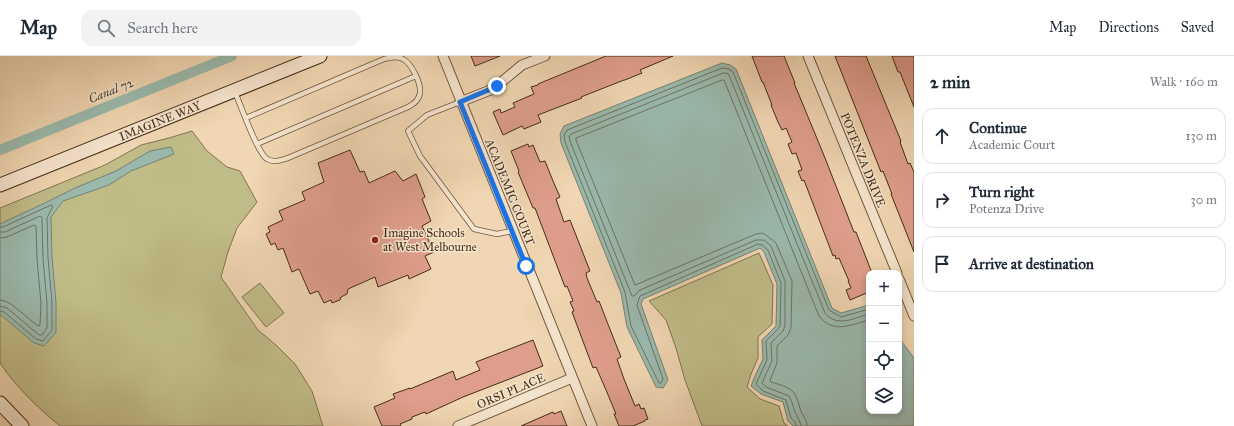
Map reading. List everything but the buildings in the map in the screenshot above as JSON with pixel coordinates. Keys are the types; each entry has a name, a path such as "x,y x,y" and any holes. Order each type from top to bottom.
{"street":[{"name":"IMAGINE WAY","path":"0,185 320,56"},
{"name":"ACADEMIC COURT","path":"443,56 460,102 592,426"},
{"path":"460,102 493,88 522,65 545,56"},
{"name":"POTENZA DRIVE","path":"808,56 896,270"},
{"path":"902,286 914,316"},
{"name":"ORSI PLACE","path":"458,426 572,378"},
{"path":"0,402 22,426"}],"lane":[{"path":"234,91 260,151 268,159 280,161 408,107 416,101 420,93 420,88 409,63 404,59 392,57 384,58 246,118"},
{"path":"257,144 416,76"},
{"path":"460,102 427,116 408,131 420,156 474,229 498,234 512,231"}],"shaded area":[{"path":"192,131 207,151 227,167 240,171 257,202 237,228 221,277 258,330 295,364 312,391 323,426 60,426 28,397 0,363 0,208 105,165 141,145"},
{"path":"759,253 773,285 772,324 758,337 758,358 747,387 760,399 779,406 784,423 788,426 702,426 685,380 666,320 649,301"},
{"path":"260,283 284,313 266,327 242,297"}],"water":[{"path":"722,63 730,65 736,69 832,308 841,313 866,306 866,414 902,414 902,342 914,358 914,426 793,426 788,421 783,402 761,394 751,386 763,359 762,340 776,326 777,284 764,252 760,248 643,299 641,304 668,380 663,388 656,387 627,327 621,293 561,143 560,134 564,126"},
{"path":"171,147 174,154 131,171 109,185 63,201 51,217 52,258 56,302 56,332 44,346 34,343 0,314 0,224 75,188 116,171 150,151"}],"waterway":[{"name":"Canal 72","path":"0,150 232,56"}],"place":[{"name":"Imagine Schools at West Melbourne","path":"375,240"}],"route":[{"path":"497,86 460,102 526,266"}]}
